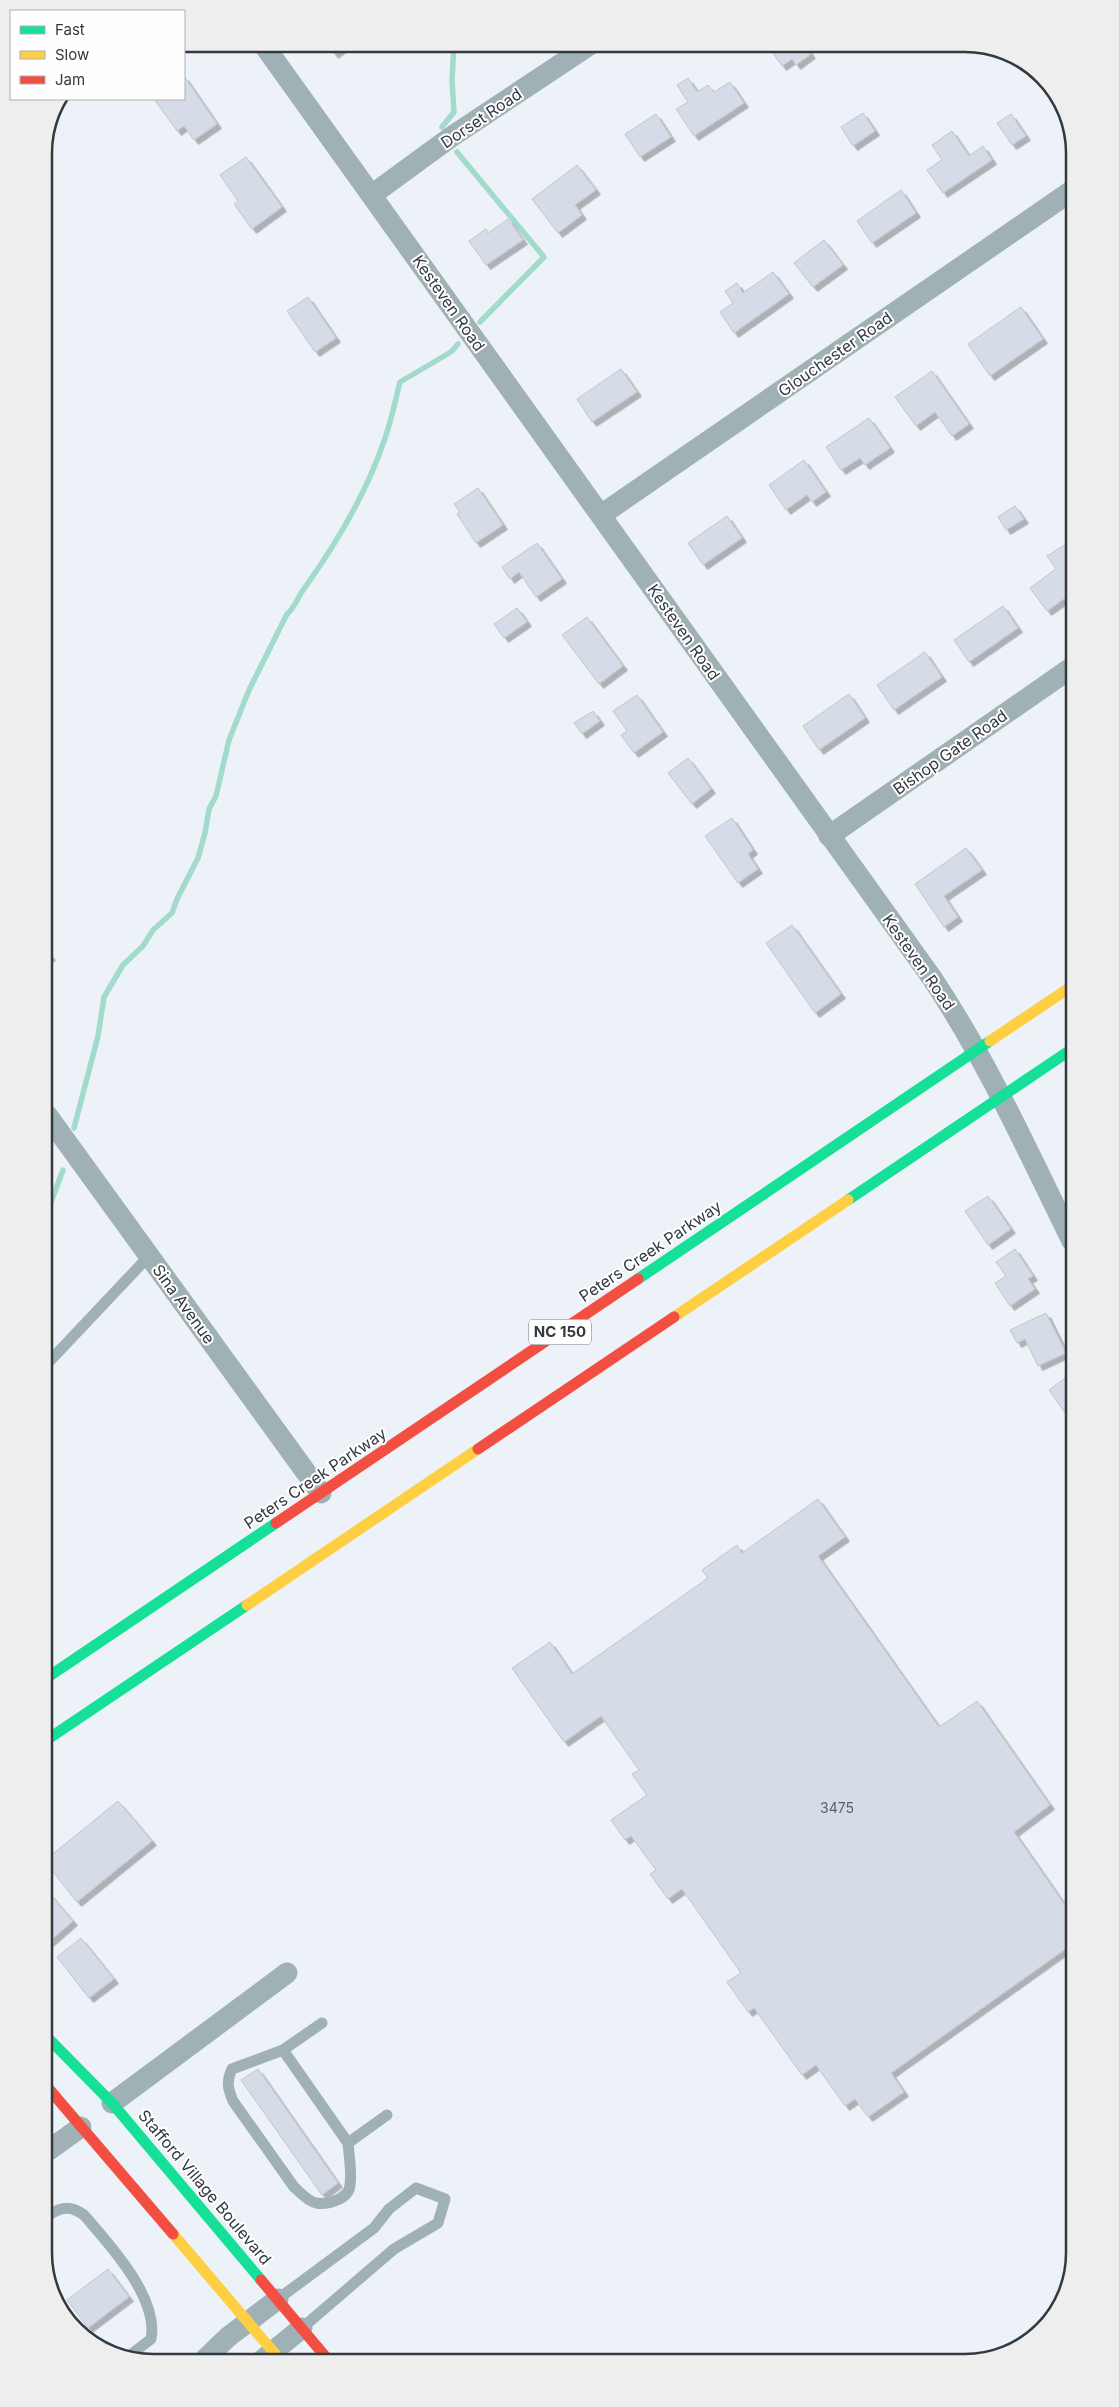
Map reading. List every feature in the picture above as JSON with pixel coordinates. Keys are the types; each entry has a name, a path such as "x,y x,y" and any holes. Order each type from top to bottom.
{"main road":[{"name":"Peters Creek Parkway","path":"52,1674 1066,990"},
{"name":"NC 150","path":"52,1736 351,1533 1066,1054"},
{"name":"Stafford Village Boulevard","path":"52,2042 112,2103 323,2354"},
{"path":"52,2093 249,2322 269,2354"}],"street":[{"name":"Kesteven Road","path":"270,53 932,978 977,1049 1003,1096 1066,1228"},
{"name":"Dorset Road","path":"372,194 451,137 577,53"},
{"name":"Glouchester Road","path":"601,515 1066,195"},
{"name":"Bishop Gate Road","path":"829,836 1066,671"},
{"name":"Sina Avenue","path":"53,1124 321,1493"},
{"path":"112,2103 287,1973"},
{"path":"52,2148 81,2127"},
{"path":"211,2354 278,2299"},
{"path":"277,2354 302,2328"}],"lane":[{"path":"52,1358 149,1256"},
{"path":"283,2050 348,2143 350,2187 346,2194 336,2201 316,2203 294,2187 233,2101 228,2090 228,2078 232,2069 283,2050 322,2023"},
{"path":"348,2143 387,2115"},
{"path":"278,2299 374,2228 388,2208 416,2188 445,2199 438,2223 394,2249 302,2328"},
{"path":"52,2213 59,2208 75,2208 84,2215 142,2292 154,2327 151,2339 133,2353"}],"building":[{"path":"773,53 811,54 796,65 792,59 782,66"},
{"path":"185,77 217,124 194,140 184,126 177,131 155,100 185,100"},
{"path":"688,78 697,92 708,85 714,92 730,82 744,103 694,136 676,109 688,102 677,85"},
{"path":"863,113 875,131 853,146 841,127"},
{"path":"656,114 671,137 640,157 625,134"},
{"path":"1011,114 1026,136 1012,145 997,123"},
{"path":"952,131 969,156 983,146 992,160 943,193 927,170 942,160 932,145"},
{"path":"246,157 282,207 252,229 234,204 238,201 220,175"},
{"path":"577,165 596,190 575,205 582,215 558,233 532,199"},
{"path":"901,190 916,213 872,243 857,221"},
{"path":"508,219 523,240 486,265 469,241 486,229 488,233"},
{"path":"824,240 843,265 813,287 794,263"},
{"path":"773,272 789,294 734,333 720,312 733,303 725,291 737,283 743,293"},
{"path":"308,297 336,338 315,352 287,311"},
{"path":"1021,307 1043,339 990,376 968,344"},
{"path":"621,369 637,392 592,422 577,399"},
{"path":"932,371 969,424 952,436 935,412 916,426 895,397"},
{"path":"869,418 890,448 865,465 860,458 841,470 826,447"},
{"path":"804,460 826,492 812,502 807,495 786,510 769,485"},
{"path":"478,488 503,525 476,543 457,514 460,512 454,504"},
{"path":"1015,506 1024,519 1006,530 998,517"},
{"path":"727,516 742,538 703,565 688,543"},
{"path":"537,543 562,579 536,597 519,572 510,579 502,567"},
{"path":"1066,544 1066,598 1047,611 1030,588 1056,569 1047,556"},
{"path":"1003,606 1018,628 969,662 954,640"},
{"path":"517,608 527,622 504,638 494,624"},
{"path":"587,617 623,666 599,684 562,635"},
{"path":"925,652 942,677 894,710 877,685"},
{"path":"849,694 865,718 819,750 803,726"},
{"path":"637,695 663,732 634,753 621,735 627,731 613,711"},
{"path":"593,711 600,721 582,734 574,723"},
{"path":"688,758 711,789 692,804 668,773"},
{"path":"732,818 753,850 748,854 758,869 738,883 705,836"},
{"path":"966,848 982,870 944,896 958,917 944,927 915,884"},
{"path":"792,925 841,994 815,1013 766,943"},
{"path":"988,1196 1011,1229 988,1245 965,1211"},
{"path":"1015,1249 1033,1276 1028,1279 1035,1289 1010,1306 995,1283 1006,1276 996,1262"},
{"path":"1046,1313 1066,1353 1038,1366 1025,1339 1017,1343 1010,1330"},
{"path":"1066,1377 1066,1414 1049,1390"},
{"path":"818,1499 845,1537 818,1556 939,1727 977,1701 1050,1805 1014,1832 1066,1907 1066,1949 891,2073 904,2092 868,2117 855,2099 845,2106 816,2065 802,2075 754,2008 748,2012 727,1982 741,1973 682,1889 668,1899 650,1874 656,1870 631,1836 625,1840 611,1820 647,1795 632,1774 639,1770 601,1716 564,1742 512,1668 550,1642 572,1674 708,1578 702,1570 737,1545 742,1553"},
{"path":"118,1801 152,1841 77,1902 52,1871 52,1854"},
{"path":"52,1897 73,1921 52,1939"},
{"path":"81,1938 114,1979 89,1998 57,1957"},
{"path":"258,2069 338,2183 322,2195 241,2080"},
{"path":"108,2269 129,2297 88,2328 67,2300"}],"waterway":[{"path":"442,127 454,112 452,80 454,53"},
{"path":"457,152 544,257 480,322"},
{"path":"74,1128 98,1036 104,997 123,965 143,946 153,930 172,913 198,858 209,809 216,796 229,740 249,690 287,614 329,552 369,480 393,412 400,382 451,352 458,344"},
{"path":"53,1198 63,1170"}],"traffic: fast":[{"path":"638,1279 990,1041"},
{"path":"848,1200 1066,1053"},
{"path":"52,1674 276,1523"},
{"path":"52,1736 247,1605"},
{"path":"52,2042 112,2103 261,2280"}],"traffic: slow":[{"path":"990,1041 1066,990"},
{"path":"674,1317 848,1200"},
{"path":"247,1605 478,1449"},
{"path":"173,2234 275,2354"}],"traffic: jam":[{"path":"276,1523 638,1279"},
{"path":"478,1449 674,1317"},
{"path":"52,2093 173,2234"},
{"path":"261,2280 323,2354"}]}
